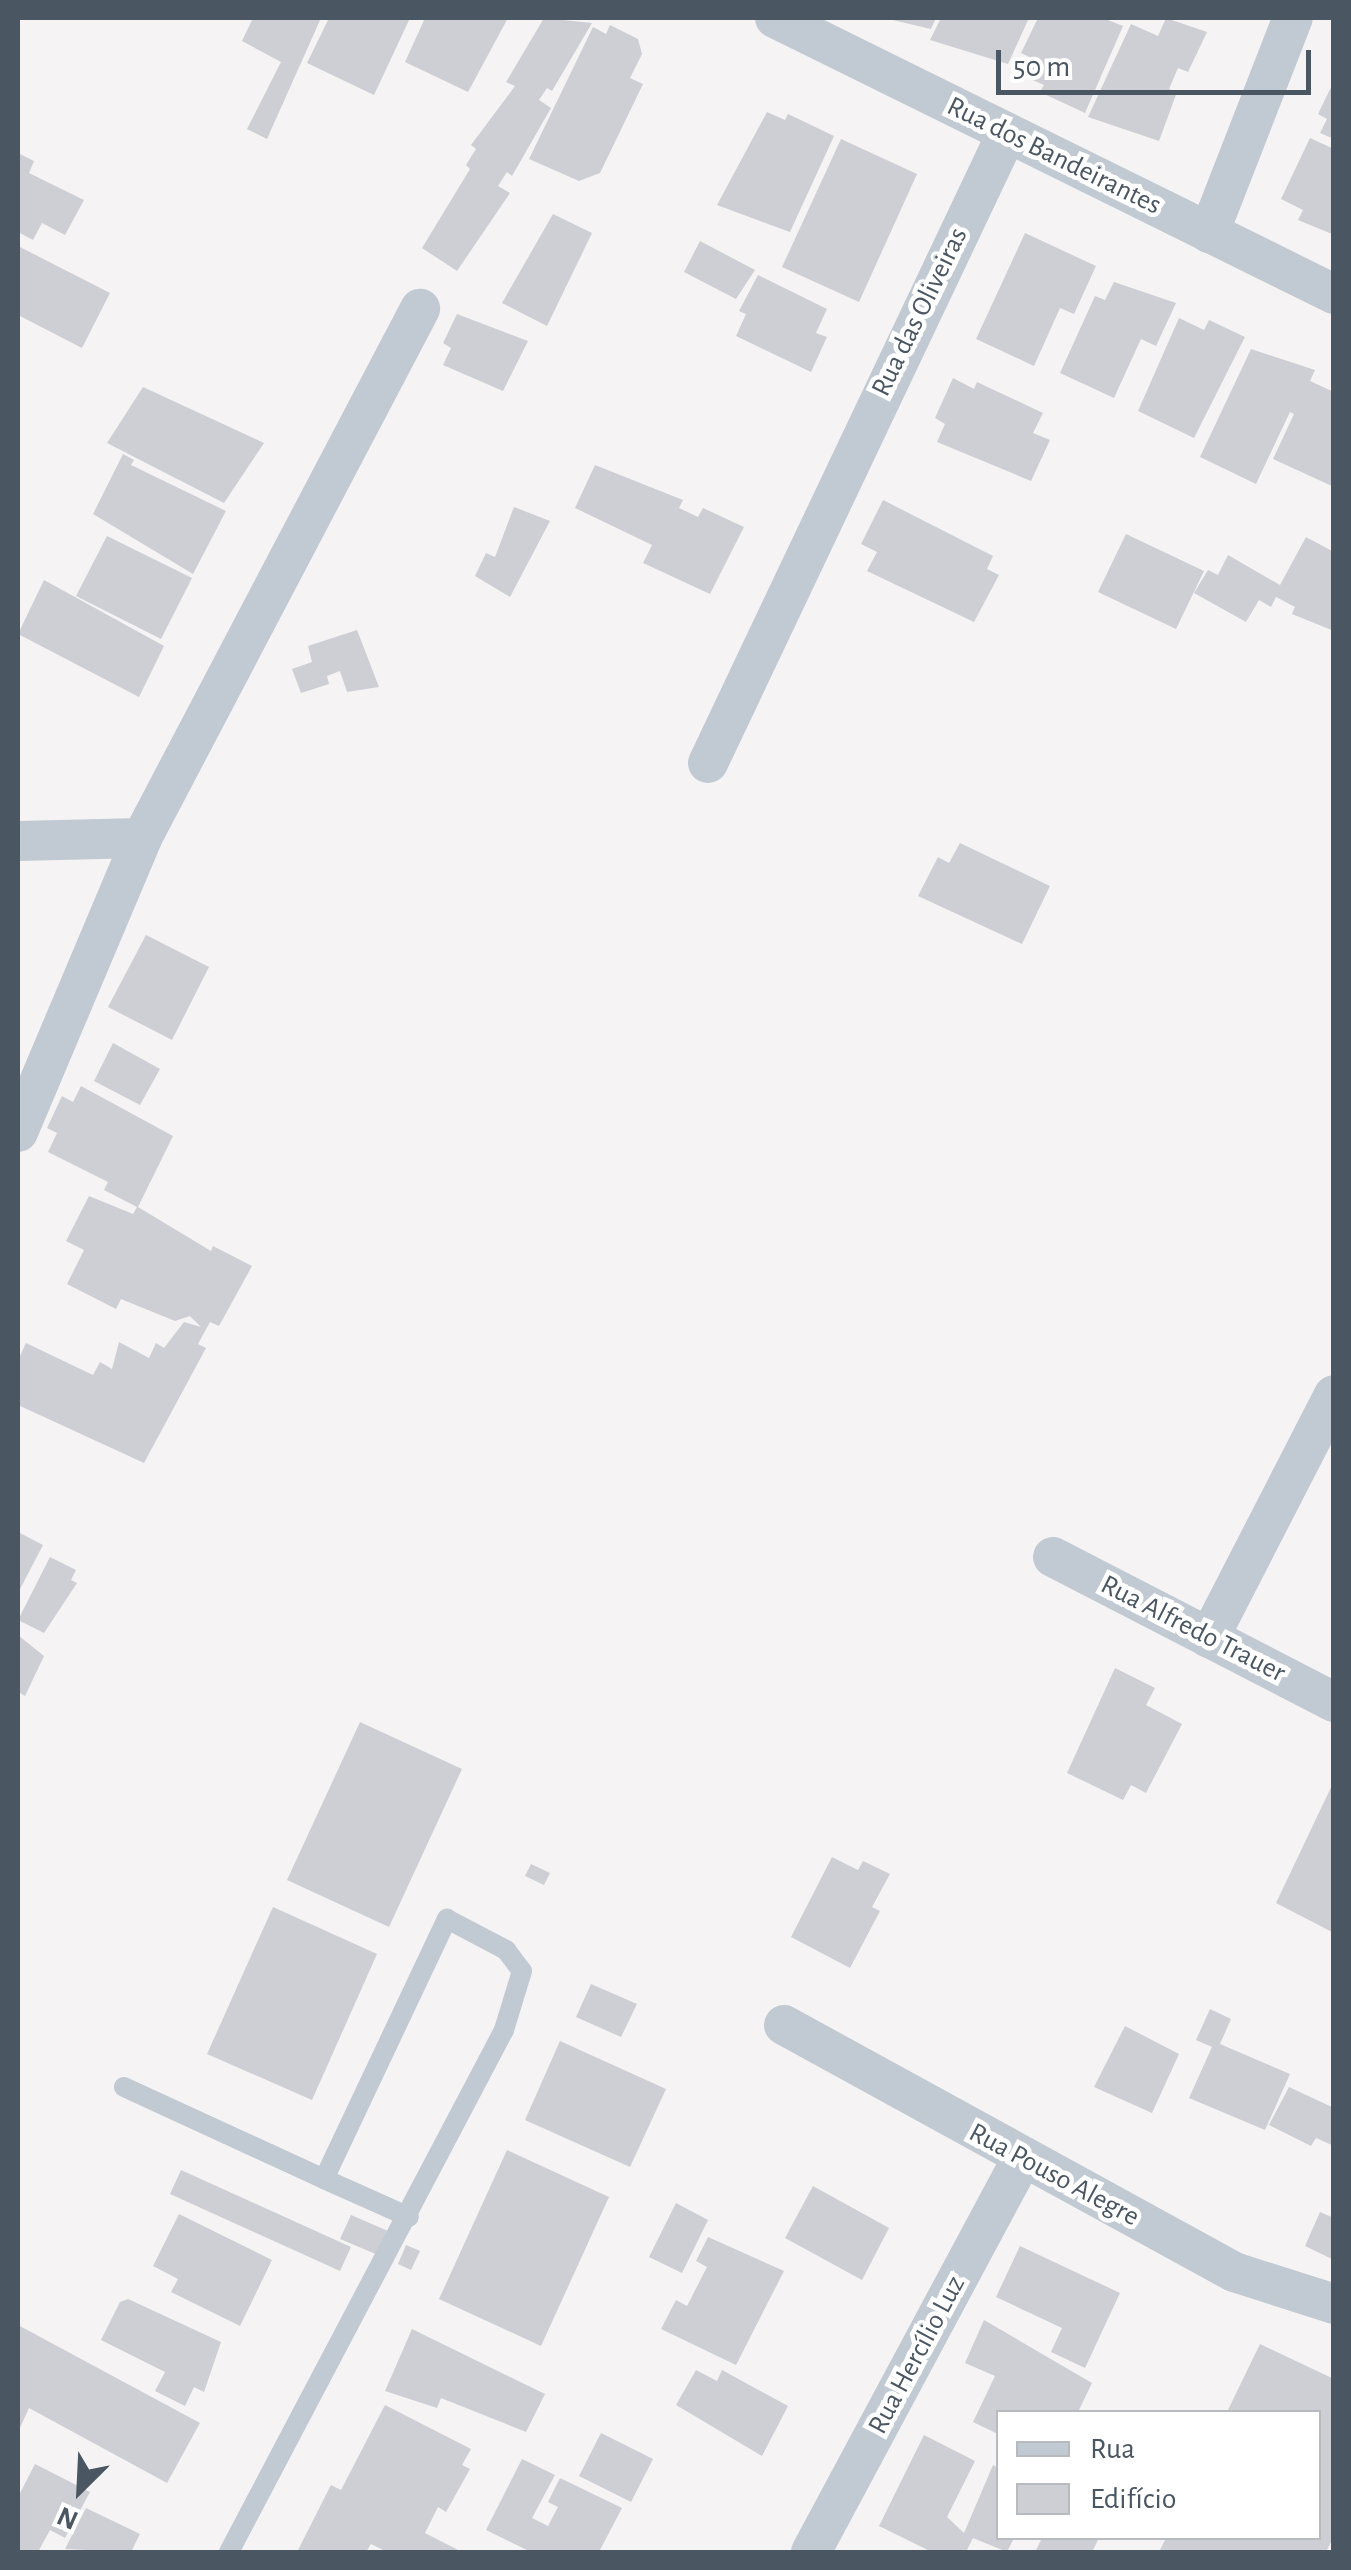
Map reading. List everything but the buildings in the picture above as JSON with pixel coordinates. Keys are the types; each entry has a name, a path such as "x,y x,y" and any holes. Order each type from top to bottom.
{"street":[{"name":"Rua dos Bandeirantes","path":"774,18 1334,294"},
{"path":"1210,232 1293,18"},
{"name":"Rua das Oliveiras","path":"708,763 832,491 1007,132"},
{"path":"18,1132 142,838 420,309"},
{"path":"18,841 142,838"},
{"path":"1209,1638 1334,1395"},
{"name":"Rua Alfredo Trauer","path":"1054,1557 1334,1702"},
{"name":"Rua Pouso Alegre","path":"784,2025 1234,2272 1334,2304"},
{"name":"Rua Hercílio Luz","path":"811,2552 1023,2157"}],"lane":[{"path":"228,2552 408,2216 524,1980 506,1950 447,1920 324,2179"},
{"path":"124,2087 408,2216"}]}
